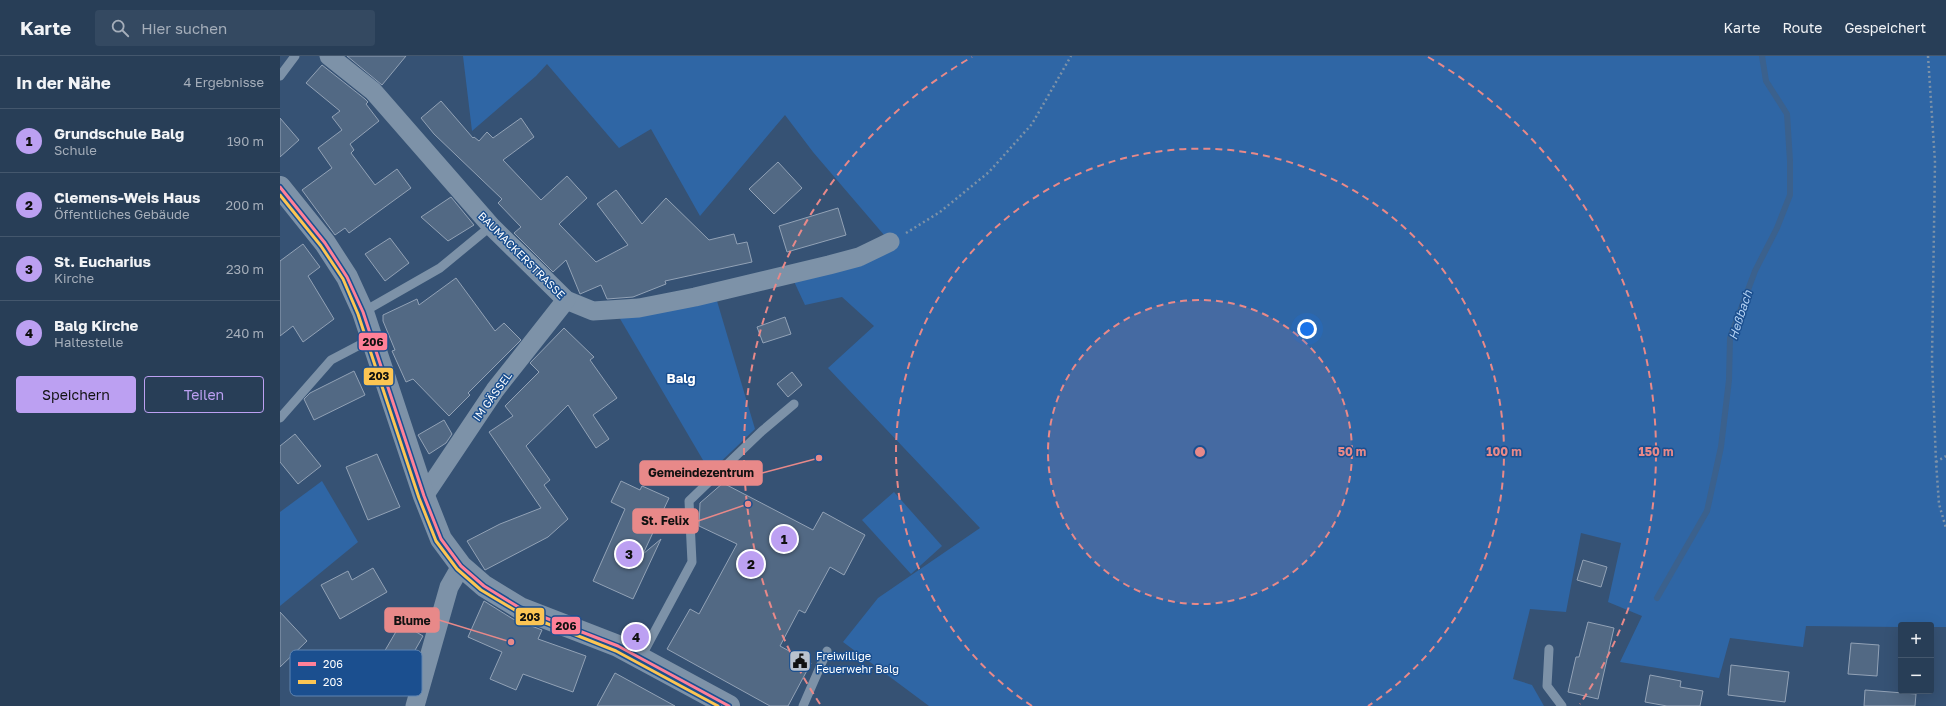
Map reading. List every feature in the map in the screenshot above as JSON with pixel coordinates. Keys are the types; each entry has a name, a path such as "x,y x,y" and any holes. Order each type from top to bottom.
{"street":[{"name":"BAUMACKERSTRASSE","path":"329,56 373,91 491,226 566,300 593,311 639,308 695,297 829,266 859,257 890,242"},
{"path":"280,187 325,243 347,277 363,312 424,496 441,539 461,566 484,586 520,608 618,646 641,657 728,706"},
{"name":"IM GÄSSEL","path":"424,496 495,390 566,300"},
{"path":"422,682 449,587 461,566"},
{"path":"415,706 418,696"}],"lane":[{"path":"280,76 295,56"},
{"path":"363,312 440,268 491,226"},
{"path":"280,418 331,360 371,339"},
{"path":"641,657 692,562 689,501 762,430 794,404"},
{"path":"1549,649 1547,686 1562,706"},
{"path":"803,706 827,652"}],"path":[{"path":"890,242 940,212 989,172 1032,124 1071,56"},
{"path":"1928,56 1935,162 1932,360 1939,504 1946,528"},
{"path":"1936,462 1946,456"}],"shaded area":[{"path":"463,56 1946,56 1946,627 1934,627 1934,622 1898,622 1898,627 1806,626 1803,647 1730,638 1719,678 1620,662 1642,616 1608,602 1621,543 1581,533 1566,612 1530,609 1513,679 1532,685 1544,706 929,706 843,642 878,598 980,528 828,368 874,326 842,297 805,305 791,275 890,242 813,152 785,115 700,216 651,129 619,148 547,64 536,76 472,131"},
{"path":"717,301 755,429 710,472 619,317"},
{"path":"322,481 358,542 280,606 280,512"},
{"path":"894,492 942,546 911,574 862,520"}],"building":[{"path":"347,56 406,56 382,85"},
{"path":"322,65 365,99 368,102 366,104 379,121 350,144 354,150 351,153 375,185 397,169 411,188 349,233 345,228 335,235 302,190 332,168 318,148 342,130 332,117 340,111 306,83"},
{"path":"441,101 473,138 474,137 479,141 487,132 493,138 521,118 534,137 503,160 541,200 567,176 587,198 559,224 596,262 628,245 597,204 616,190 642,224 666,198 709,240 734,234 737,244 747,242 752,262 665,281 666,284 633,297 607,299 601,285 580,294 566,260 553,272 514,233 521,227 498,203 502,199 434,134 421,118"},
{"path":"280,118 299,140 280,157"},
{"path":"778,162 802,188 774,214 749,189"},
{"path":"451,197 474,225 448,241 421,217"},
{"path":"838,208 846,235 787,252 779,226"},
{"path":"390,238 409,263 385,281 365,254"},
{"path":"303,244 320,267 308,276 334,319 303,342 293,326 280,336 280,261"},
{"path":"456,278 495,331 504,323 521,340 468,393 470,395 449,416 413,379 406,382 392,351 395,350 383,321 383,315 417,299 419,305"},
{"path":"785,317 791,334 763,343 757,327"},
{"path":"564,328 594,357 590,360 617,398 593,415 609,439 596,448 568,405 526,446 550,480 544,485 568,519 548,537 485,570 467,541 500,524 541,508 489,432 513,416 505,406 539,372 530,363"},
{"path":"354,371 365,395 314,420 304,399 310,393"},
{"path":"792,372 802,385 788,397 777,384"},
{"path":"444,420 452,434 446,443 429,454 418,435"},
{"path":"295,434 321,466 298,484 280,462 280,446"},
{"path":"377,454 400,507 368,520 346,467"},
{"path":"621,481 640,490 642,486 669,498 643,554 661,539 633,599 593,581 625,509 611,502"},
{"path":"723,483 813,530 823,512 865,535 844,575 830,567 805,613 799,610 780,646 811,663 788,706 770,706 667,649 690,609 699,614 737,544 699,526 700,503"},
{"path":"1583,560 1607,567 1601,587 1577,580"},
{"path":"373,568 387,592 340,619 321,585 348,571 352,580"},
{"path":"484,601 513,619 542,630 538,639 586,656 573,692 523,674 516,690 490,679 502,652 468,637"},
{"path":"280,612 307,641 298,650 290,650 290,657 280,667"},
{"path":"1588,622 1614,628 1598,699 1568,692 1576,657 1579,657"},
{"path":"401,623 423,636 415,650 385,650"},
{"path":"1851,643 1879,645 1877,676 1848,674"},
{"path":"1731,665 1789,672 1785,702 1728,695"},
{"path":"615,673 675,706 597,706"},
{"path":"1650,675 1681,681 1680,687 1703,691 1700,706 1667,706 1645,702"},
{"path":"1865,690 1898,693 1898,694 1916,694 1915,706 1864,706"}],"waterway":[{"name":"Heßbach","path":"1657,598 1707,511 1721,447 1729,380 1730,338 1755,271 1777,228 1790,195 1790,161 1787,114 1766,81 1762,56"}],"transit line":[{"name":"206","path":"280,187 325,243 347,277 363,312 424,496 441,539 461,566 484,586 520,608 618,646 729,706"},
{"name":"203","path":"280,195 321,246 343,279 358,314 419,498 436,541 457,569 481,590 518,612 616,651 718,706"}],"place":[{"name":"Gemeindezentrum","path":"819,458"},
{"name":"St. Felix","path":"748,504"},
{"name":"Grundschule Balg","path":"784,539"},
{"name":"St. Eucharius","path":"629,554"},
{"name":"Clemens-Weis Haus","path":"751,564"},
{"name":"Balg Kirche","path":"636,637"},
{"name":"Blume","path":"511,642"},
{"name":"Freiwillige Feuerwehr Balg","path":"800,661"}],"district":[{"name":"Balg","path":"681,378"}]}
